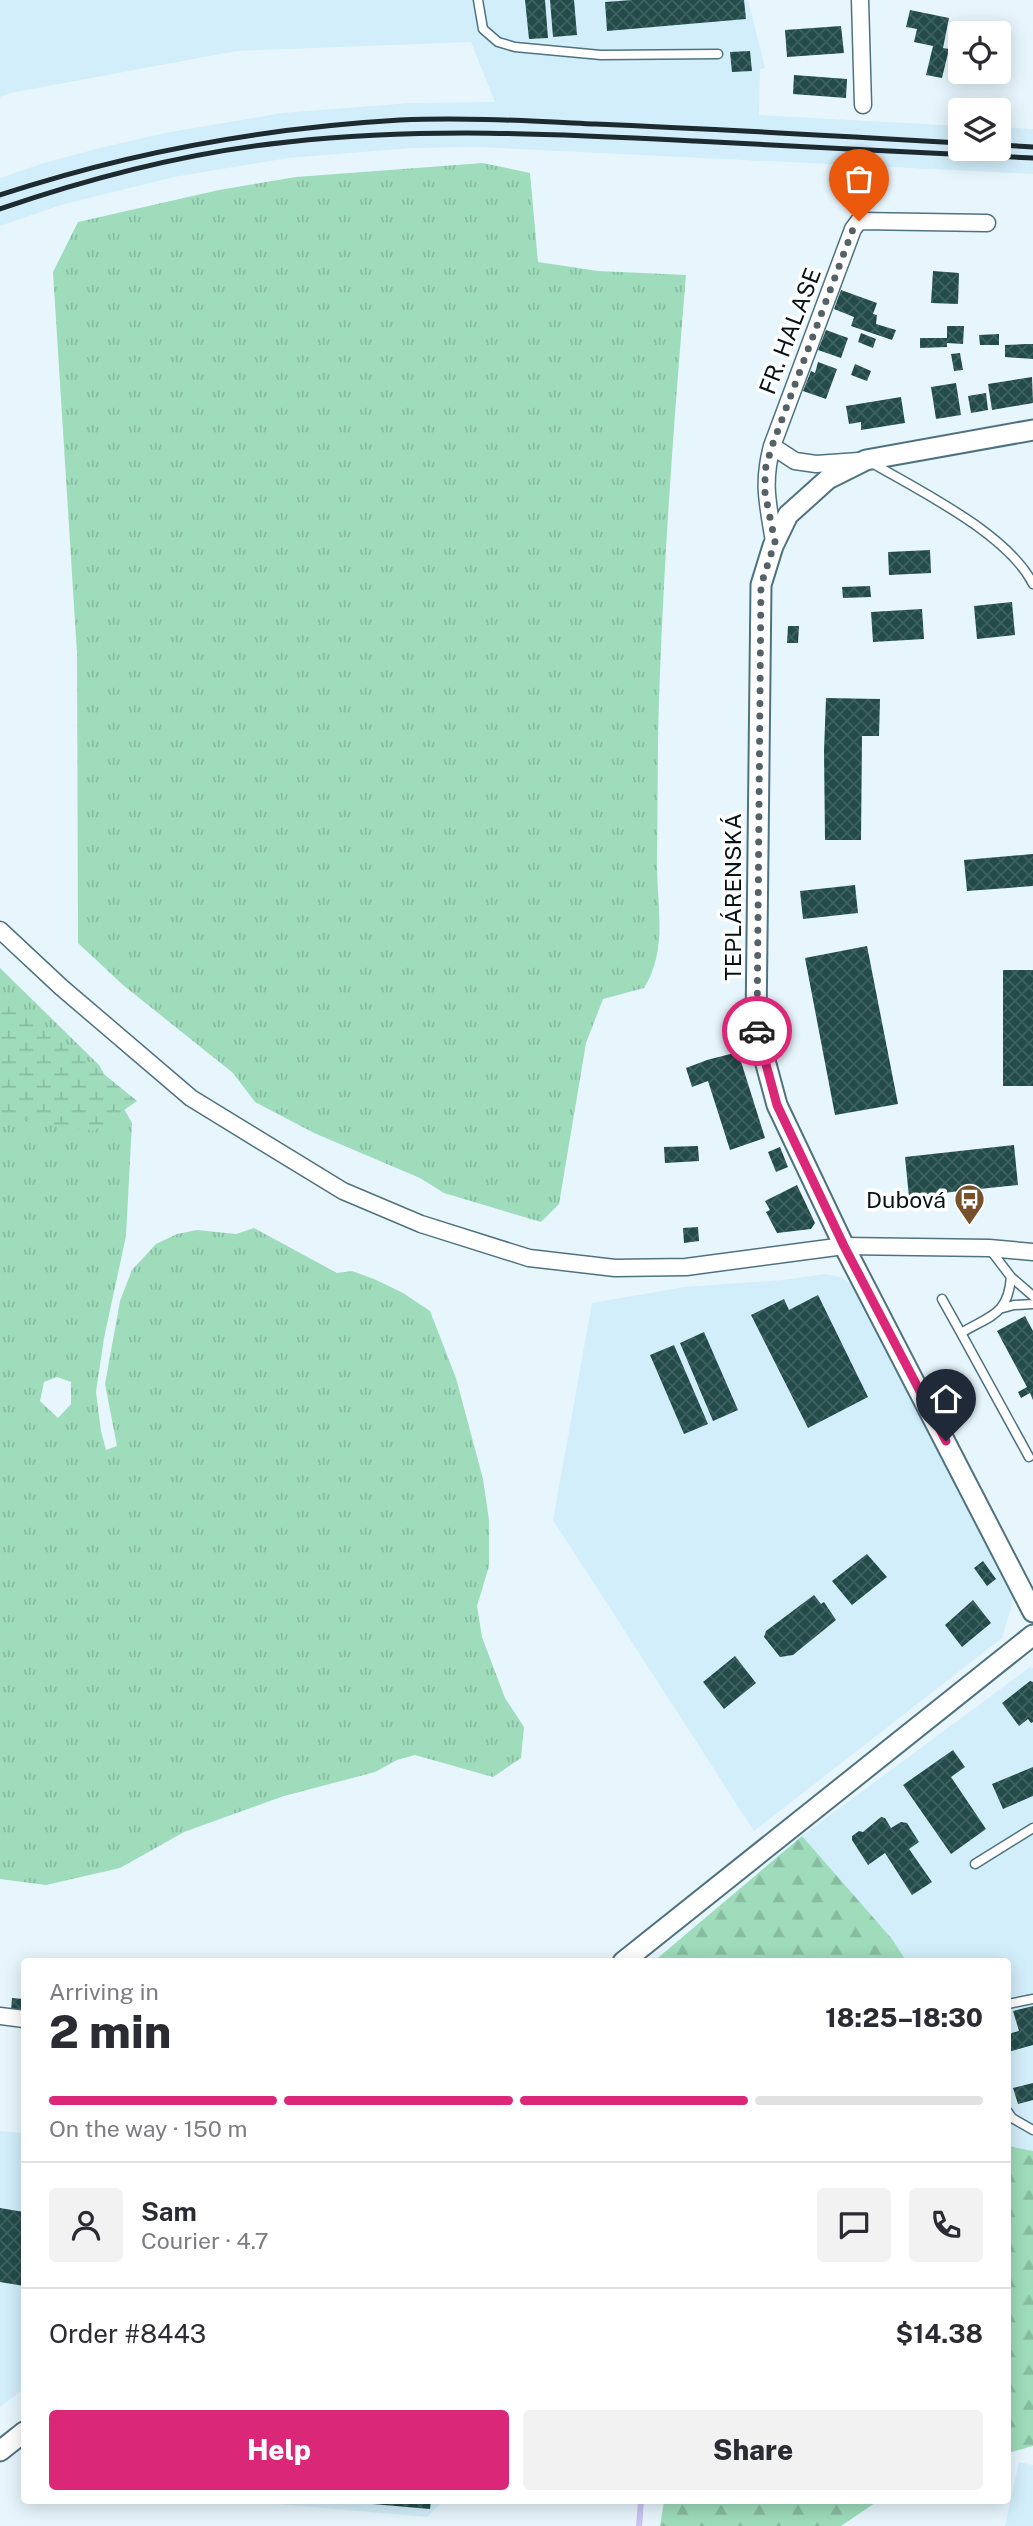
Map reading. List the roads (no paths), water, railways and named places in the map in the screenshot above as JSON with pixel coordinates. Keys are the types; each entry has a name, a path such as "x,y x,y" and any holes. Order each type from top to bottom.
{"street":[{"path":"860,0 863,104"},
{"name":"FR. HALASE","path":"772,446 853,229 859,221 987,223"},
{"name":"TEPLÁRENSKÁ","path":"1033,430 866,460 828,480 788,515 775,542 761,585 756,1027 777,1105 844,1246 1033,1612"},
{"path":"775,542 765,493 765,470 772,446 795,461 816,464 866,460"},
{"path":"0,930 61,987 191,1098 343,1191 421,1224 529,1258 615,1268 686,1267 844,1246 989,1248 1033,1252"},
{"path":"628,1958 1033,1635"},
{"path":"0,2016 21,2019"},
{"path":"0,2451 21,2434"}],"lane":[{"path":"478,0 483,29 498,43 514,47 601,55 718,54"},
{"path":"866,460 978,527 1029,570 1033,584"},
{"path":"989,1248 1011,1277 1033,1296"},
{"path":"1003,1308 1011,1277"},
{"path":"942,1299 1029,1457"},
{"path":"961,1333 1003,1308 1033,1304"},
{"path":"975,1864 1033,1828"},
{"path":"1011,2003 1033,1999"},
{"path":"1011,2117 1033,2130"}],"waterway":[{"path":"639,2526 641,2504"}],"railway":[{"path":"0,195 98,166 197,144 298,129 400,120 523,121 948,142"},
{"path":"0,209 70,186 178,159 251,146 339,137 441,133 592,136 1033,158"},
{"path":"1011,146 1033,147"}],"place":[{"name":"Dubová","path":"969,1227"}]}
